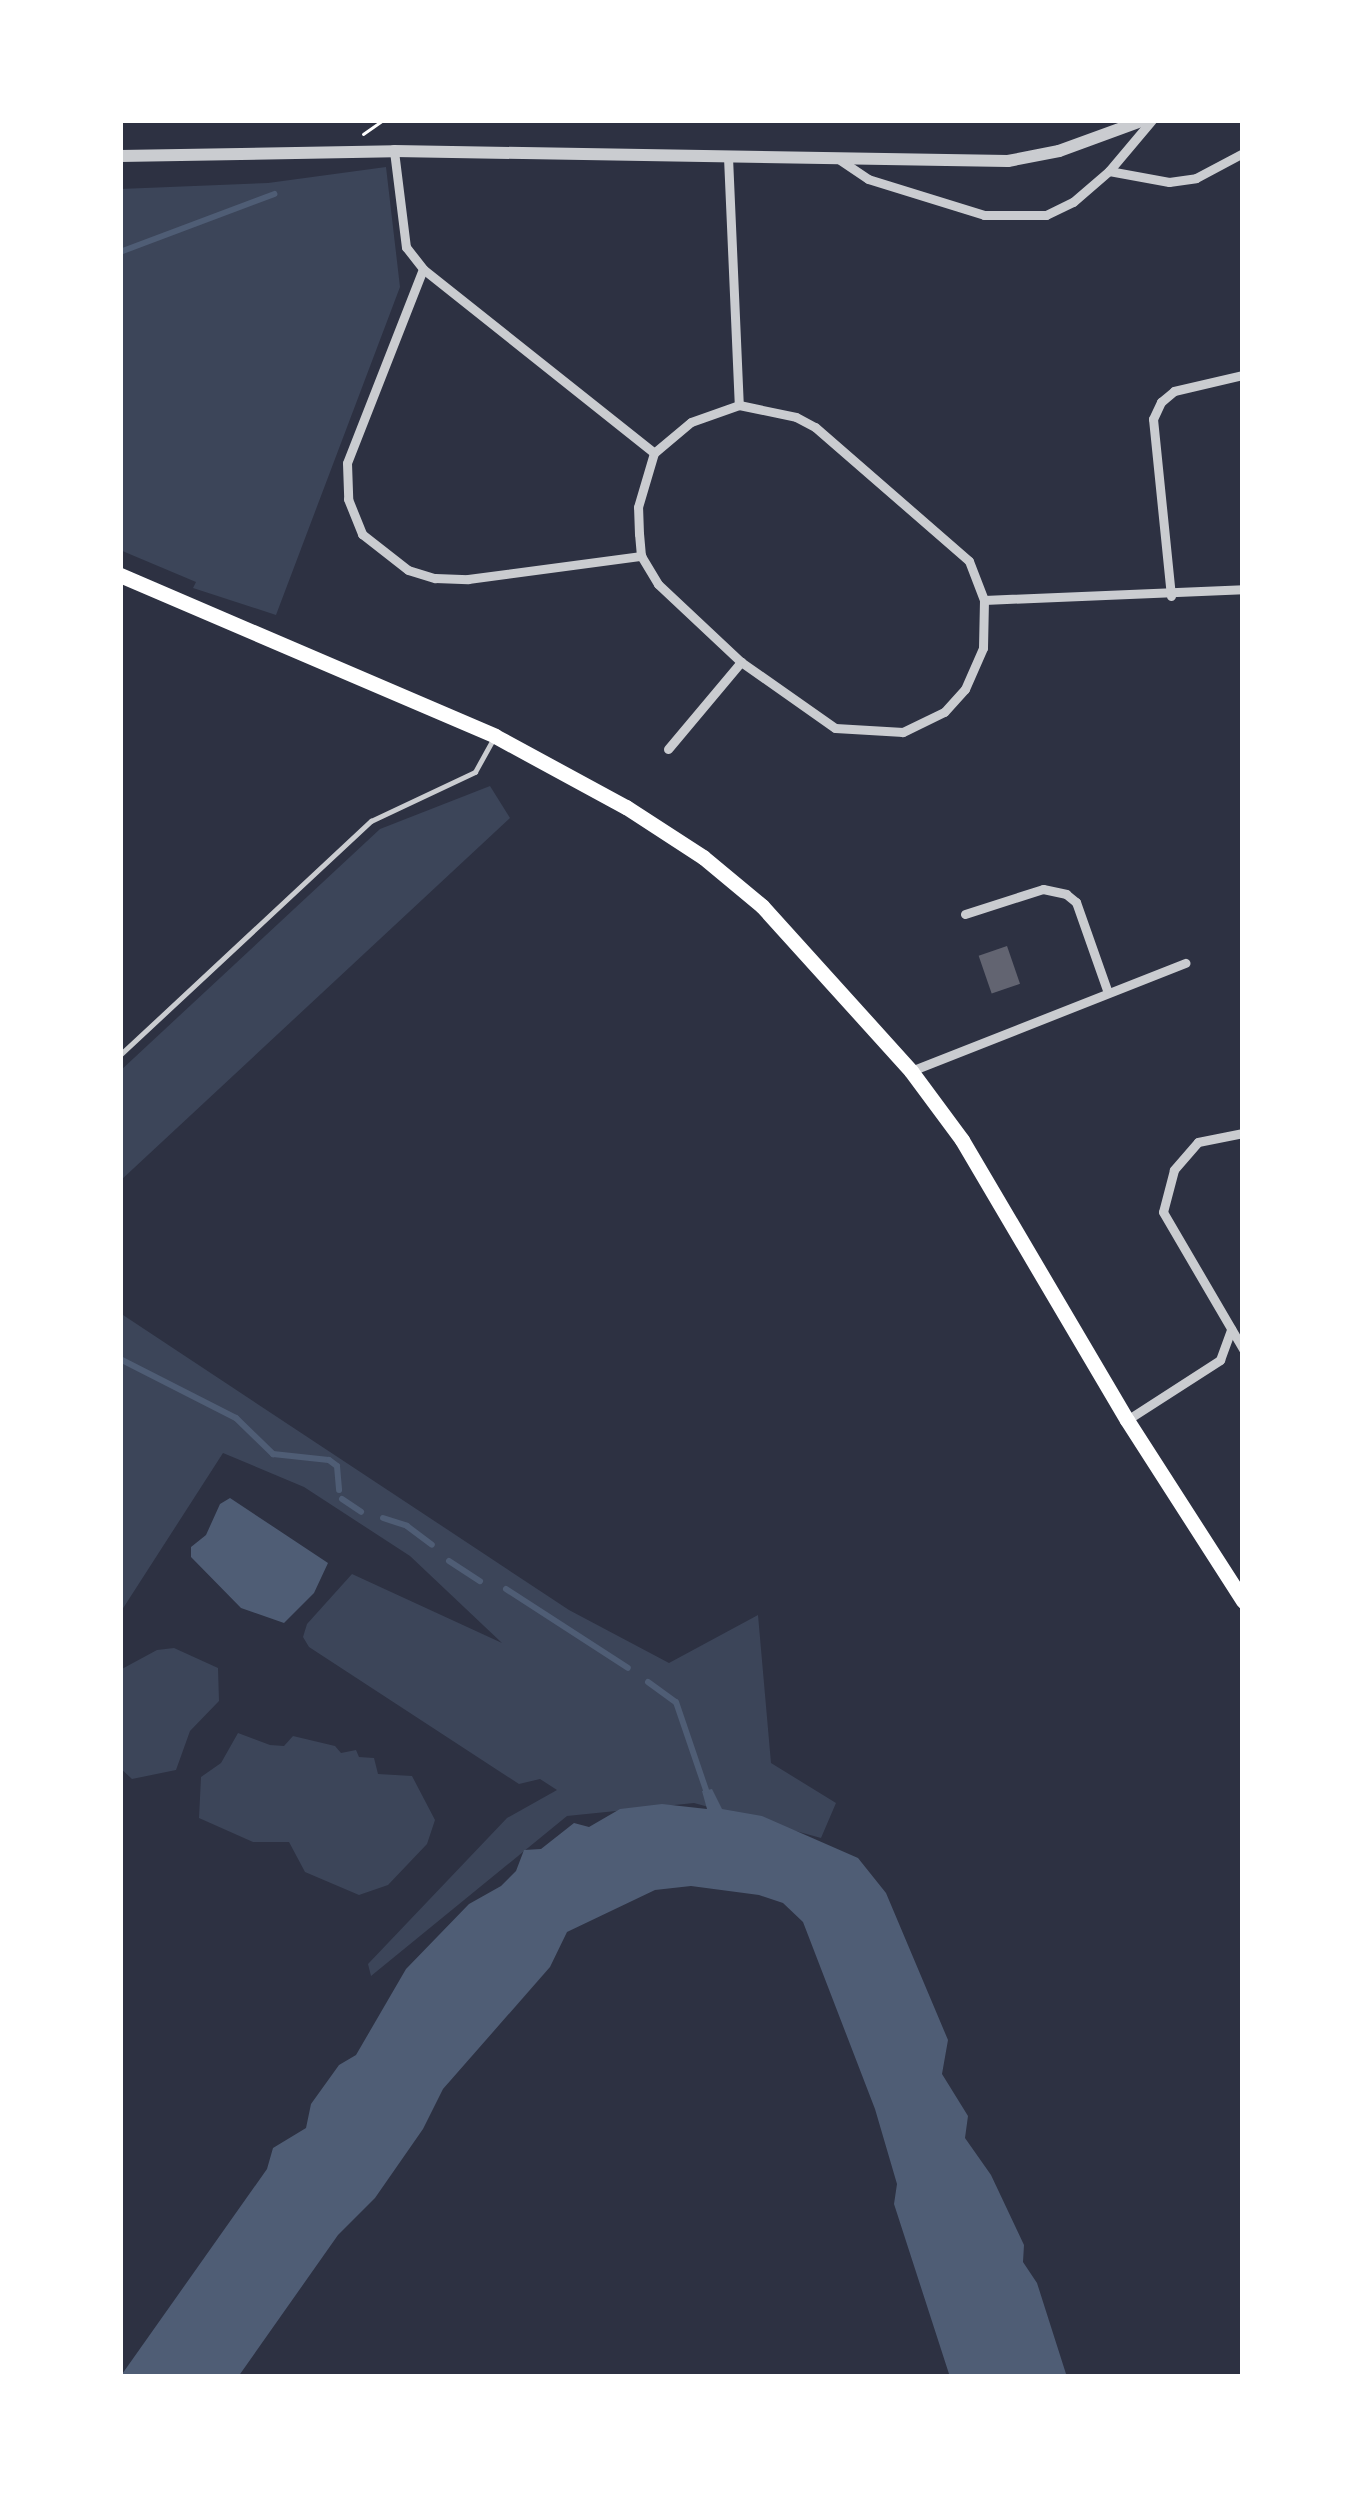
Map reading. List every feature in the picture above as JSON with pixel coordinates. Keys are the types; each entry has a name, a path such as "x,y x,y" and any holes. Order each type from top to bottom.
{"main road":[{"path":"120,574 495,736 626,807 703,857 819,964 962,1140 1127,1420 1243,1601"}],"street":[{"path":"120,156 394,151 1008,161 1059,151 1148,120"},
{"path":"839,160 868,179 984,215 1046,215 1073,202 1108,171 1148,120"},
{"path":"394,151 406,247 423,269 654,453"},
{"path":"1108,171 1168,182 1196,178 1243,153"},
{"path":"728,157 740,405"},
{"path":"423,269 347,463 348,499 362,534 408,570 435,578 468,579 641,556"},
{"path":"1171,596 1154,419 1160,402 1174,391 1243,375"},
{"path":"740,405 796,416 815,427 953,543 968,561 984,600 983,648 965,689 944,712 903,732 835,728 741,662 676,603 641,556 638,507 654,453 691,422 740,405"},
{"path":"984,600 1243,590"},
{"path":"668,749 741,662"},
{"path":"965,914 1043,889 1066,894 1076,902 1108,993"},
{"path":"910,1071 1185,963"},
{"path":"1243,1133 1198,1142 1174,1170 1163,1212 1243,1349"},
{"path":"1127,1420 1220,1360 1231,1329"}],"lane":[{"path":"120,1054 371,820 475,772 495,736"}],"shaded area":[{"path":"386,167 400,287 276,615 193,588 196,582 120,550 120,189 268,183"},
{"path":"490,786 510,818 120,1181 120,1071 380,829"},
{"path":"120,1313 569,1610 669,1663 758,1615 771,1763 836,1803 821,1838 694,1803 567,1816 371,1976 368,1964 507,1818 557,1790 540,1779 519,1784 309,1647 303,1637 307,1624 352,1574 502,1643 410,1556 304,1487 223,1453 120,1613"},
{"path":"230,1498 328,1563 314,1593 284,1623 241,1608 191,1557 191,1547 206,1535 220,1504"},
{"path":"174,1648 218,1668 219,1701 190,1731 176,1770 132,1779 120,1768 120,1670 157,1650"},
{"path":"238,1733 270,1745 284,1746 293,1736 335,1746 341,1753 356,1750 359,1757 374,1758 378,1774 412,1776 435,1820 427,1844 388,1885 359,1895 305,1872 289,1842 253,1842 199,1818 201,1777 221,1763"},
{"path":"712,1789 722,1809 762,1816 858,1858 886,1893 948,2040 942,2074 968,2116 965,2138 991,2175 1024,2245 1023,2262 1037,2283 1067,2377 950,2377 894,2204 897,2184 875,2109 803,1922 783,1903 759,1895 691,1886 655,1890 567,1932 550,1967 443,2089 423,2129 375,2198 338,2235 238,2377 120,2377 267,2169 273,2148 306,2128 311,2104 339,2065 356,2055 406,1969 469,1904 501,1886 516,1871 524,1850 541,1849 574,1823 589,1827 620,1809 662,1804 707,1809 702,1791"}],"building":[{"path":"1007,946 1020,984 992,994 979,956"}],"waterway":[{"path":"120,252 274,194"},
{"path":"120,1359 236,1418 273,1454 329,1460 337,1466 339,1490"},
{"path":"342,1499 361,1512"},
{"path":"383,1518 407,1526 432,1545"},
{"path":"449,1561 480,1581"},
{"path":"506,1589 628,1668"},
{"path":"648,1682 676,1702 706,1790"}]}
